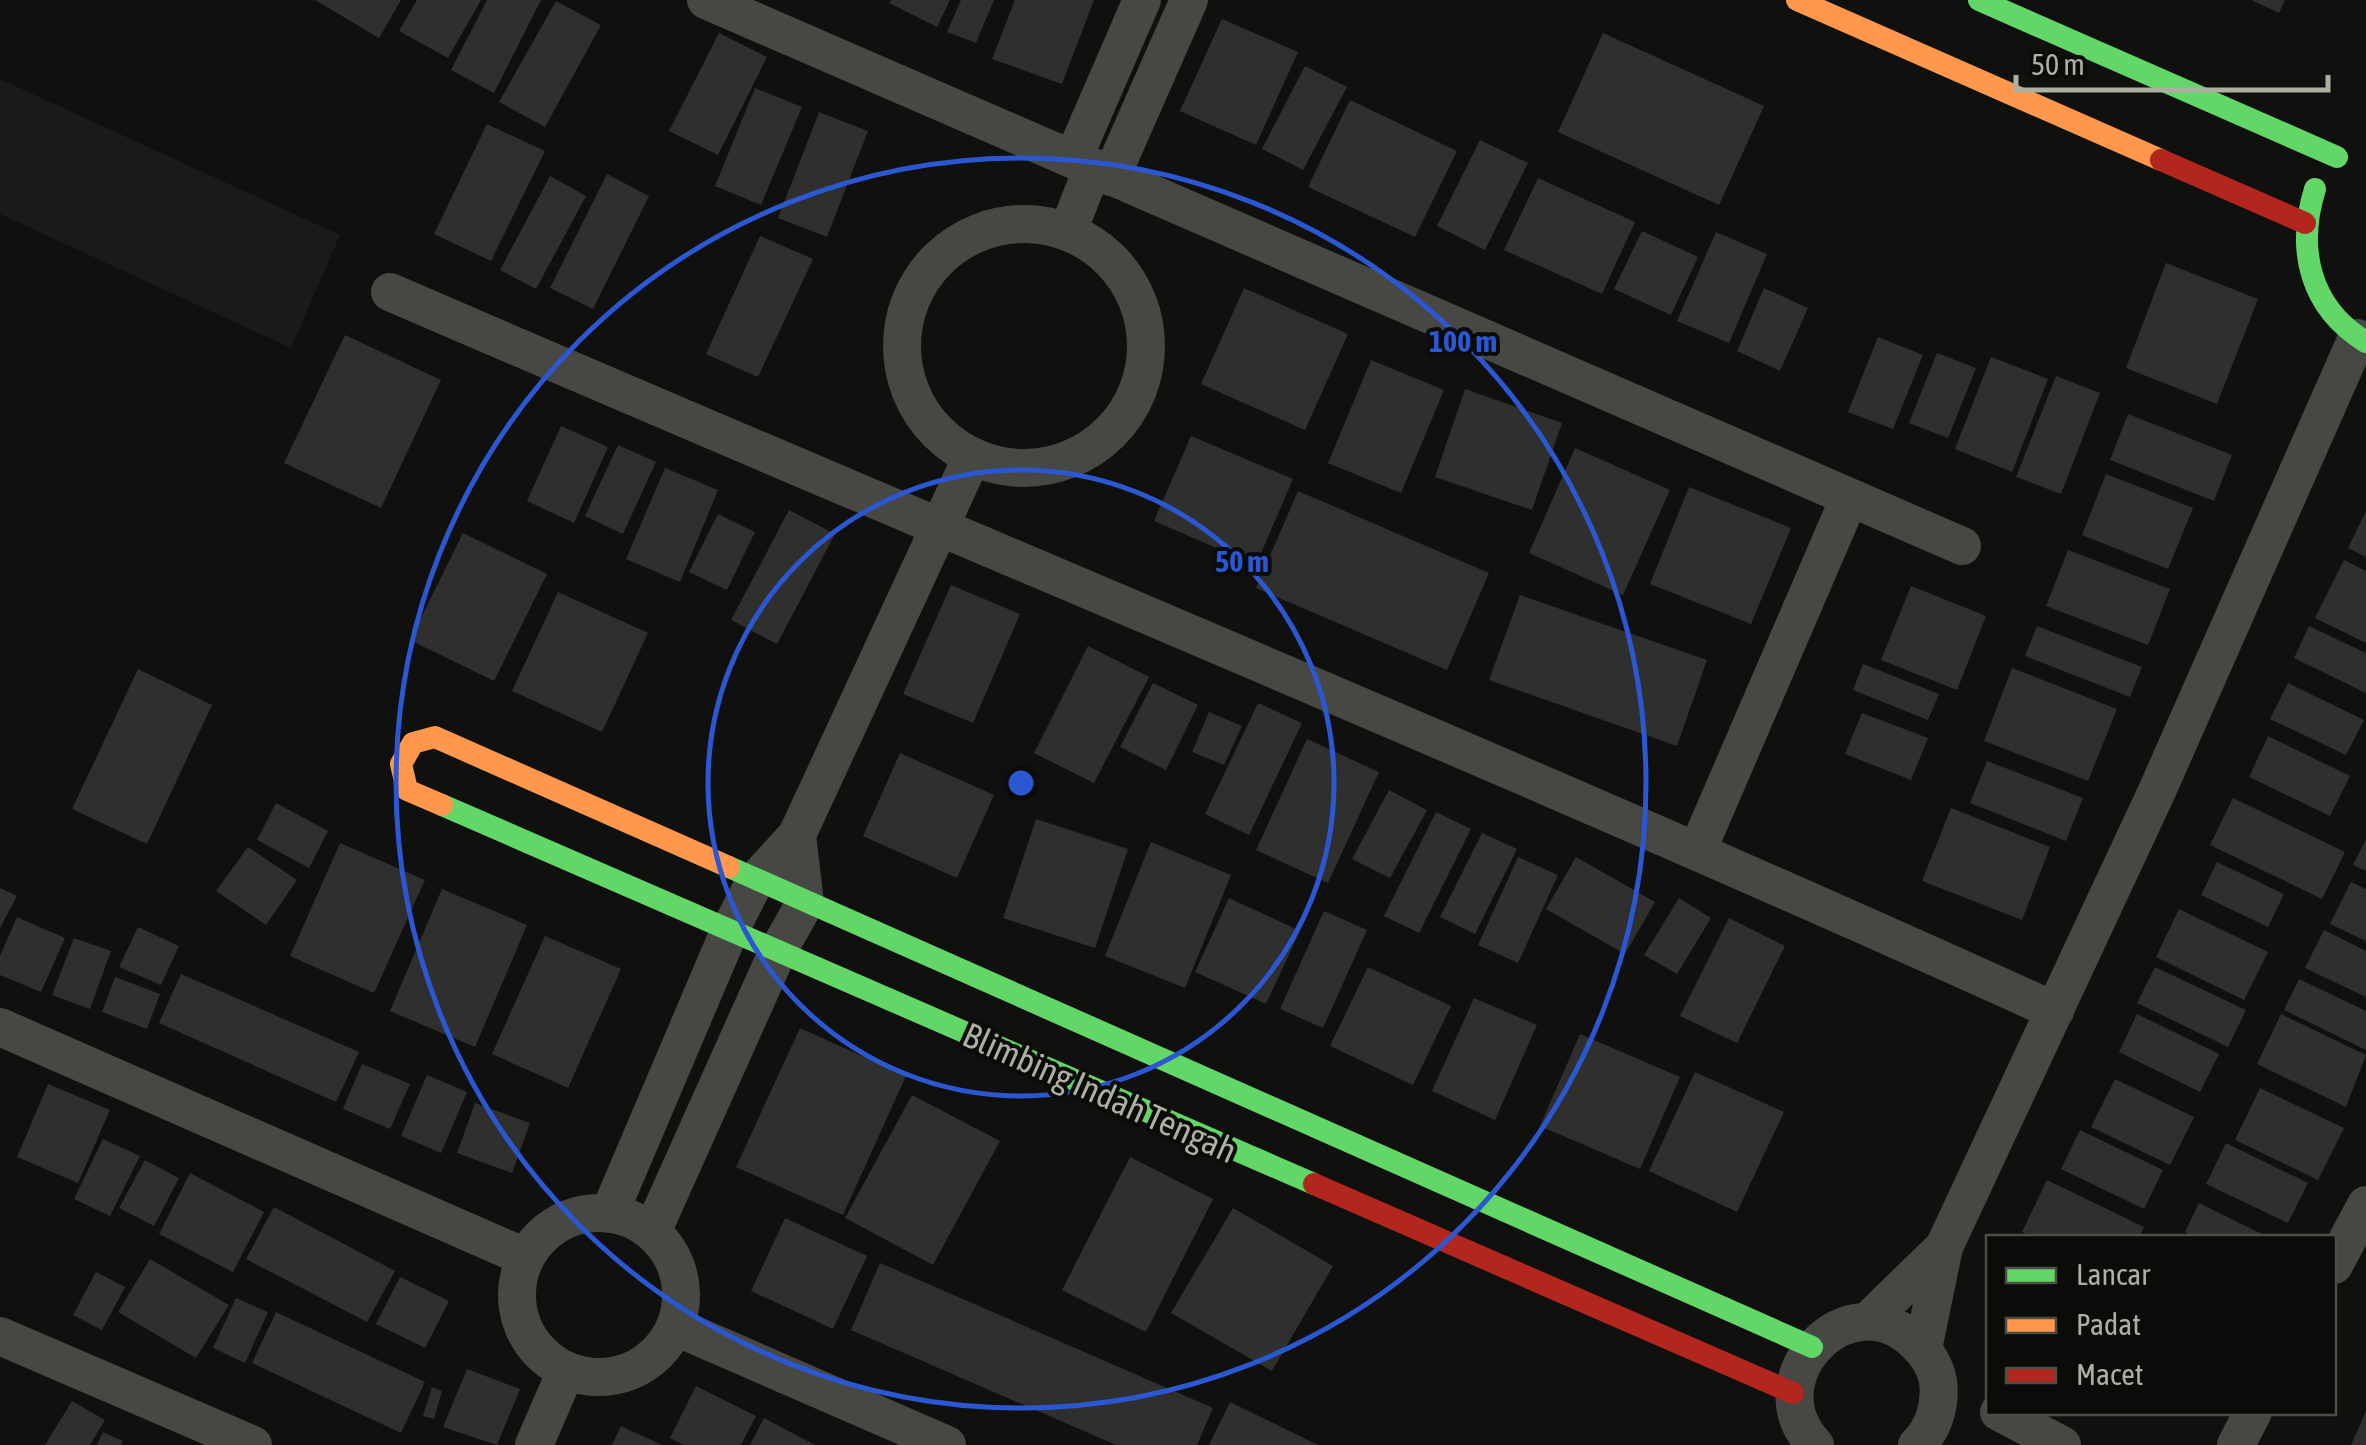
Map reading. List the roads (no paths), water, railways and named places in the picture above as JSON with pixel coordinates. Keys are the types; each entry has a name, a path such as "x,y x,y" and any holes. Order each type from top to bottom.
{"street":[{"path":"706,0 1848,500 1962,546"},
{"path":"1068,231 1092,168 1142,0"},
{"path":"1092,168 1188,0"},
{"path":"1796,0 2305,222"},
{"path":"1917,1445 1934,1421 1930,1364 1944,1247 2361,340 2332,316 2314,288 2305,256 2305,222 2312,193 2344,150 1978,0"},
{"path":"1013,223 1068,231 1104,253 1132,286 1146,326 1145,368 1130,408 1102,441 1065,462 1023,470 972,459 934,432 905,385 900,330 920,278 960,240 1013,223"},
{"path":"390,292 936,528 1698,849 2055,1011"},
{"path":"609,1214 730,932 755,881 797,834 936,528 972,459"},
{"path":"1698,849 1848,500"},
{"name":"Blimbing Indah Tengah","path":"1793,1394 407,790 400,771 410,746 435,737 1812,1347"},
{"path":"652,1232 778,952 805,903 797,834"},
{"path":"0,1028 525,1257"},
{"path":"2336,1261 2366,1205"},
{"path":"609,1214 624,1216 652,1232 668,1248 680,1273 682,1300 676,1327 662,1349 642,1366 618,1376 592,1378 566,1371 535,1347 517,1310 517,1284 525,1257 555,1225 575,1216 609,1214"},
{"path":"1868,1322 1944,1247"},
{"path":"1815,1445 1798,1419 1793,1394 1799,1368 1812,1347 1839,1327 1868,1322 1898,1330 1930,1364 1986,1406"},
{"path":"676,1327 947,1445"},
{"path":"0,1336 253,1445"},
{"path":"534,1445 566,1371"},
{"path":"2005,1415 2062,1445"},
{"path":"2236,1445 2252,1415"}]}
